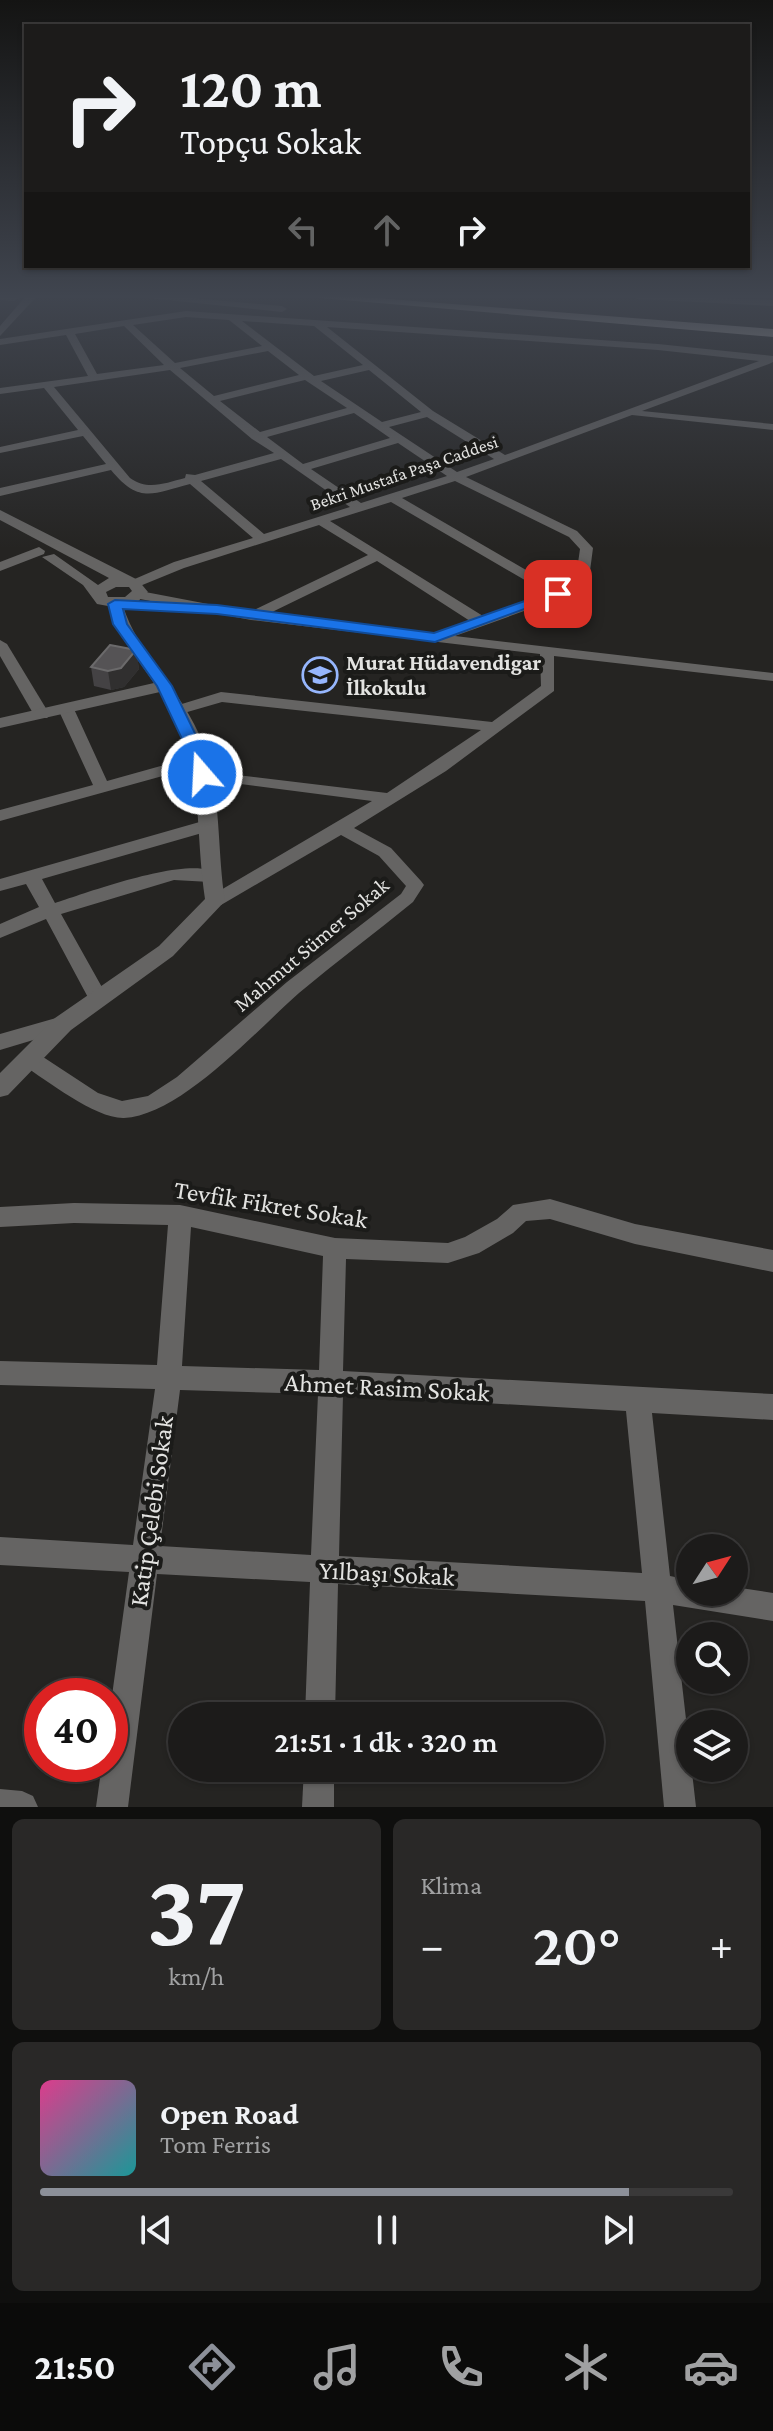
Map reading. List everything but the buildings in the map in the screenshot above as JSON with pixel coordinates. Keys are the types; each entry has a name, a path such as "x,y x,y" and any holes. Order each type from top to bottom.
{"street":[{"path":"0,391 78,380"},
{"path":"187,380 256,437 361,509"},
{"path":"211,400 300,380"},
{"path":"313,380 456,477 573,534 587,548 583,571 558,594 435,638"},
{"path":"386,380 429,413 503,459"},
{"name":"Bekri Mustafa Paşa Caddesi","path":"129,593 179,565 456,477 716,380"},
{"path":"47,385 112,466 138,490 157,489 190,477 281,455"},
{"path":"256,437 355,409"},
{"path":"380,426 429,413"},
{"path":"628,413 773,427"},
{"path":"0,450 85,432"},
{"path":"301,468 398,439"},
{"path":"0,492 112,466"},
{"path":"190,477 263,540"},
{"path":"393,498 558,594"},
{"path":"0,514 129,593"},
{"path":"322,521 479,620"},
{"path":"0,530 88,582 102,601 129,593"},
{"path":"0,567 39,551"},
{"path":"251,616 375,557"},
{"path":"98,594 106,585 129,593 251,616 773,677"},
{"path":"129,593 120,624 165,686 201,767 210,825 210,876 215,901"},
{"path":"0,644 42,715"},
{"path":"0,1088 63,1024 166,951 215,901 341,828 498,727 549,688 547,651"},
{"path":"0,723 165,686"},
{"path":"177,710 221,697 498,727"},
{"path":"66,709 102,787"},
{"path":"1,812 201,767 388,798"},
{"path":"0,885 210,825"},
{"name":"Mahmut Sümer Sokak","path":"30,1059 91,1099 122,1110 153,1103 184,1083 294,987 407,898 415,885 406,871 385,852 341,828"},
{"path":"0,931 48,911 174,874 210,876"},
{"path":"31,876 98,998"},
{"path":"0,1042 63,1024"},
{"name":"Tevfik Fikret Sokak","path":"0,1217 74,1213 180,1215 335,1248 448,1253 471,1246 521,1212 550,1209 635,1234 773,1261"},
{"name":"Katip Çelebi Sokak","path":"112,1807 169,1377 180,1215"},
{"path":"320,1702 335,1248"},
{"name":"Ahmet Rasim Sokak","path":"0,1373 329,1382 773,1407"},
{"path":"638,1401 680,1807"},
{"name":"Yılbaşı Sokak","path":"0,1551 656,1588 773,1607"},
{"path":"318,1807 319,1782"},
{"path":"0,1805 22,1807"}],"place":[{"name":"Murat Hüdavendigar İlkokulu","path":"320,675"}],"route":[{"path":"202,774 200,760 165,686 120,624 115,604 129,602 166,608 217,609 251,616 435,638 558,594"}]}
